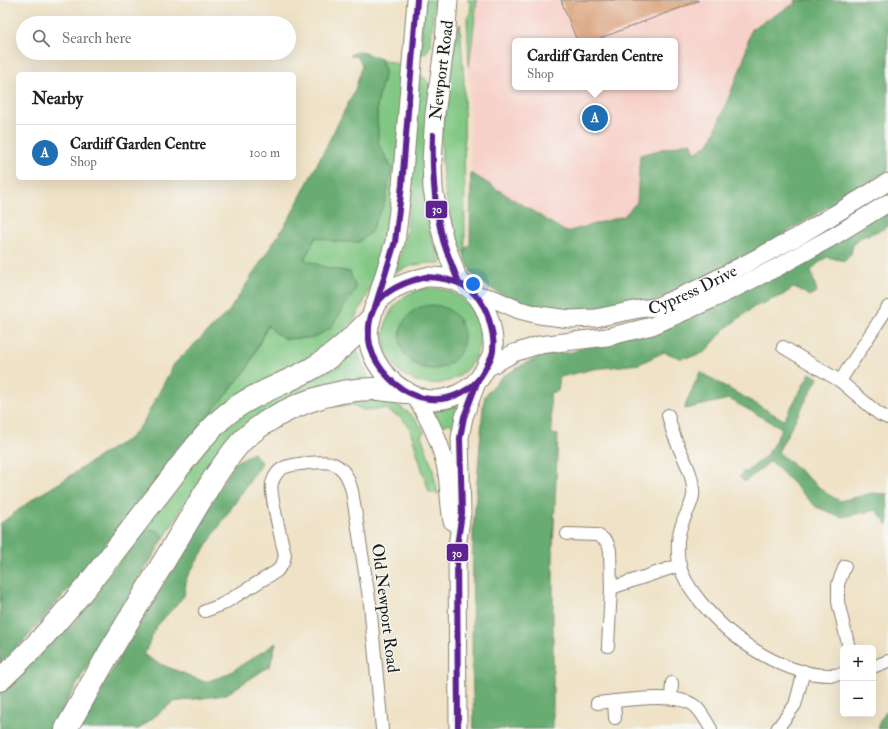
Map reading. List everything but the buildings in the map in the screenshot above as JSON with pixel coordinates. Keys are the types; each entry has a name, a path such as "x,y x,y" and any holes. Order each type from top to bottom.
{"highway":[{"path":"0,680 44,637 71,607 192,451 215,424 239,404 311,369 330,357 348,343 373,312"},
{"path":"66,729 113,646 214,478 245,438 259,427 276,417 302,404 323,397 343,392 371,390 410,394"}],"main road":[{"name":"Newport Road","path":"373,312 395,242 397,228 403,178 417,0"},
{"name":"Newport Road","path":"448,0 445,41 435,114 432,161 433,188 437,212 444,241 458,281"},
{"path":"426,277 435,277 448,278 458,281 478,295 488,316 493,340 493,351 482,375 463,392 450,398 433,400 410,394 391,380 380,368 371,353 368,344 368,335 373,312 388,292 414,280 426,277"}],"street":[{"name":"Cypress Drive","path":"478,295 494,299 504,305 519,310 539,315 570,319 596,318 639,308 655,307 699,288 790,240 888,182"},
{"name":"Cypress Drive","path":"482,375 514,353 539,345 607,337 652,326 711,300 778,267 836,235 888,203"},
{"path":"840,381 888,307"},
{"path":"783,347 840,381 879,414 888,418"},
{"path":"456,546 462,513 460,448 461,430 464,417 482,375"},
{"path":"410,394 428,418 441,448 447,476 450,512 456,546 458,729"},
{"path":"668,415 692,484 692,496 689,509 678,538 680,565 692,591 707,610 731,633 767,657 786,666 804,671 840,674"},
{"name":"Old Newport Road","path":"205,611 221,605 277,571 283,563 285,555 271,484 276,473 284,467 320,461 333,463 348,477 352,491 370,604 382,729"},
{"path":"567,534 597,535 607,542 610,550 608,646"},
{"path":"610,588 680,565"},
{"path":"845,566 838,584 838,602 848,645"},
{"path":"876,666 888,661"},
{"path":"783,727 795,705 804,671"},
{"path":"671,698 672,683"},
{"path":"597,702 671,698 687,701 695,705 711,729"},
{"path":"614,701 615,718"}],"shaded area":[{"path":"477,0 795,0 796,3 751,29 743,62 710,143 694,154 691,142 640,155 637,202 624,216 566,232 471,173 469,68"}],"green space":[{"path":"424,0 434,0 431,45 426,53 420,55"},
{"path":"467,0 477,0 469,68 467,17 470,14 471,4"},
{"path":"795,0 888,0 888,170 751,254 657,300 594,313 551,312 499,293 485,285 472,274 465,257 466,248 470,244 471,173 566,232 624,216 637,202 640,155 691,142 695,153 710,143 743,62 751,29 796,3"},
{"path":"460,24 464,81 465,257 449,210 444,186 442,161 445,87 449,62"},
{"path":"359,51 381,59 385,71 377,105 378,142 392,169 385,202 370,233 359,242 337,242 316,237 304,259 324,267 350,272 356,289 331,328 313,338 286,339 274,332 268,325 247,369 95,558 24,641 0,663 0,524 33,499 130,438 143,423 174,364 229,311 290,217 355,90 362,65 358,57 350,55"},
{"path":"381,59 397,64 404,72 393,214 379,266 367,296 355,318 334,342 302,363 206,419 247,369 268,325 350,272 324,267 304,260 316,237 337,242 392,169 378,142 377,105 385,71"},
{"path":"419,75 425,78 431,86 425,197 430,232 441,263 417,265 395,273 406,231 409,208"},
{"path":"888,210 888,226 859,238 853,245 851,254 845,261 827,257 817,264 811,271 817,292 809,296 799,289 793,288 783,295 754,307 726,328 705,352 696,356 680,358 664,352 639,364 593,369 560,377 558,391 550,393 552,434 558,435 553,548 553,729 474,729 472,661 473,531 483,407 485,396 488,392 503,376 526,363 544,355 572,352 588,345 612,342"},
{"path":"432,288 450,292 466,302 476,318 480,336 476,354 466,370 450,380 432,384 414,380 398,370 388,354 384,336 388,318 398,302 414,292"},
{"path":"426,305 438,305 455,314 462,325 464,337 462,349 455,360 438,369 426,369 414,364 405,355 400,343 400,331 405,319 414,310"},
{"path":"357,350 369,379 230,442 207,468 164,538 159,531 136,538 218,434 254,406 336,368"},
{"path":"700,372 784,420 810,373 818,378 778,452 827,494 840,501 873,493 887,494 888,525 876,510 842,517 816,507 771,461 744,482 739,476 743,472 747,472 768,454 782,428 729,399 685,409 686,403"},
{"path":"380,400 394,404 406,411 416,420 425,432 421,435 432,466 438,494 429,492 410,430 401,418 385,409 363,410 353,405 337,406 331,404 347,401"},
{"path":"460,405 455,429 449,423 442,427 434,411"},
{"path":"253,453 262,463 187,577 184,596 156,627 144,655 160,664 205,682 226,675 276,643 270,666 225,695 173,702 139,729 77,729 202,520 234,463"},
{"path":"151,529 159,531 164,538 94,654 52,729 0,729 0,690 72,625 136,538"},
{"path":"888,709 888,729 877,729 880,721"}],"transit line":[{"name":"30","path":"376,304 395,242 402,185 417,0"},
{"name":"30","path":"433,135 433,175 440,227 458,281"},
{"name":"30","path":"426,277 446,279 455,282 464,286 478,297 488,316 493,342 491,359 480,378 461,393 437,399 414,395 403,390 394,383 385,374 373,356 369,337 371,317 374,308 380,300 387,293 400,285 426,277"},
{"name":"30","path":"458,729 457,546 462,513 460,438 464,417 478,380"}],"place":[{"name":"Cardiff Garden Centre","path":"595,118"}]}
